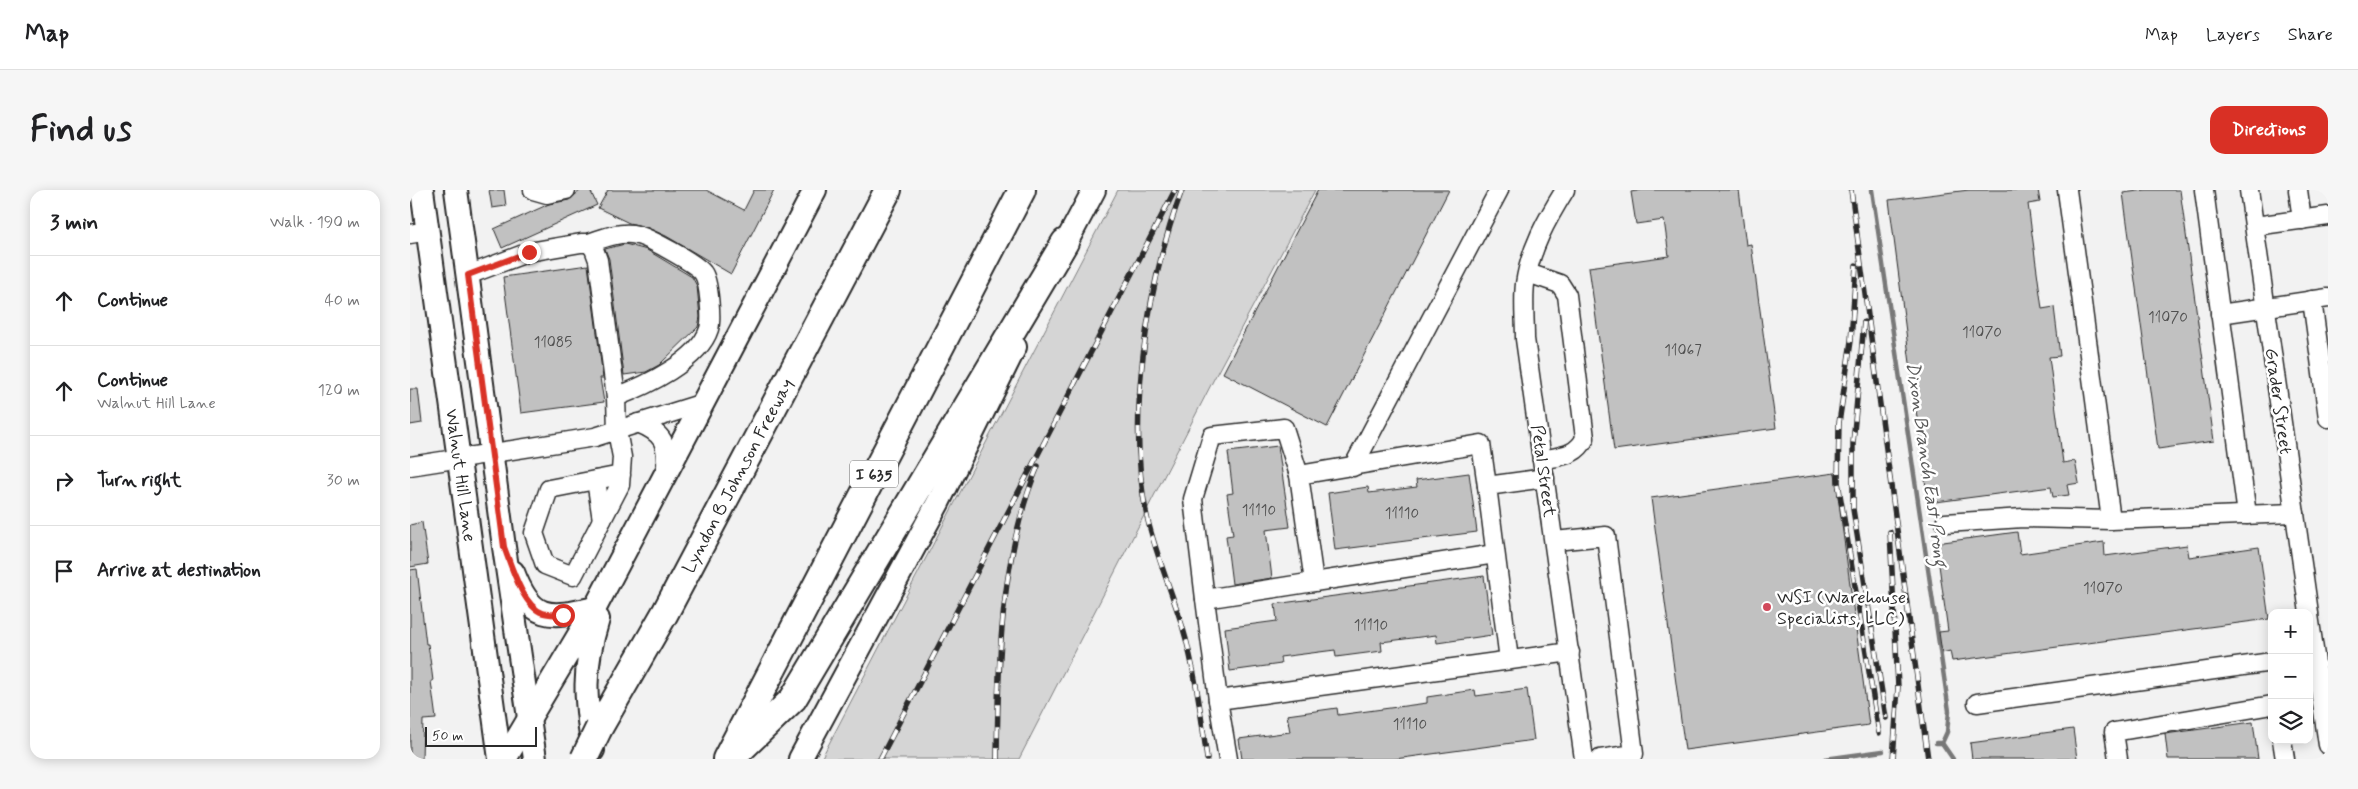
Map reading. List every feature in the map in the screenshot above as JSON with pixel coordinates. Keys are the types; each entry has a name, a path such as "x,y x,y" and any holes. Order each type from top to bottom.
{"highway":[{"name":"Lyndon B Johnson Freeway","path":"584,759 599,728 665,613 888,190"},
{"name":"I 635","path":"726,759 1022,190"},
{"path":"732,759 792,699 1066,242"}],"main road":[{"name":"Walnut Hill Lane","path":"422,190 419,233 460,460 500,759"},
{"name":"Walnut Hill Lane","path":"456,190 504,547 536,759"},
{"path":"505,759 530,720 595,608 815,190"},
{"path":"800,759 939,501 1066,242 1094,190"},
{"path":"504,547 518,584 529,601 542,613 563,615 595,608"},
{"path":"595,759 585,702 586,671 591,640 610,580"}],"street":[{"path":"534,190 547,194 566,190"},
{"path":"1353,467 1499,190"},
{"name":"Petal Street","path":"1565,190 1541,231 1525,284 1525,338 1584,759"},
{"path":"2067,190 2111,520"},
{"path":"2204,190 2247,515"},
{"name":"Grader Street","path":"2249,190 2308,609"},
{"path":"2298,190 2302,220"},
{"path":"2254,226 2328,216"},
{"path":"468,275 529,252 589,243 611,236 637,234 695,265 704,274 706,283 712,319 709,331 697,347 672,370 645,386 616,396"},
{"path":"589,243 594,249 598,260 616,396 617,431 622,457 621,475 620,485 573,576 545,565 534,533 549,489 621,475"},
{"path":"1528,273 1560,284 1567,296 1585,438 1582,446 1574,453 1542,460"},
{"path":"2220,314 2320,299 2328,418"},
{"path":"410,466 460,460 595,437 702,403"},
{"path":"638,423 653,429 663,439 667,450 666,473"},
{"path":"1228,759 1218,700 1193,499 1212,436 1284,428 1299,475 1314,582"},
{"path":"1299,475 1481,444 1509,660"},
{"path":"1486,486 1545,478"},
{"path":"596,480 602,520"},
{"path":"1946,523 2023,518 2111,520 2295,513"},
{"path":"1554,541 1606,536 1634,754 1600,759"},
{"path":"1205,599 1496,554"},
{"path":"1218,700 1570,652"},
{"name":"Grader Street","path":"2313,662 2328,745"},
{"path":"1977,703 2268,663"},
{"path":"2118,759 2114,732 2268,705"},
{"path":"2282,744 2284,759"}],"shaded area":[{"path":"1118,190 1315,190 1216,375 1019,759 821,759"}],"building":[{"path":"489,190 504,190 506,206 492,208"},
{"path":"581,190 590,190 597,205 502,248 494,229 549,204 569,200"},
{"path":"608,190 706,190 744,210 754,190 774,190 731,274 666,236 646,227 629,223 598,208"},
{"path":"1318,190 1449,190 1327,427 1223,373"},
{"path":"1642,190 1739,190 1746,245 1751,244 1776,428 1614,450 1589,267 1669,256 1664,220 1636,224 1631,192"},
{"path":"1969,190 2038,190 2040,202 2028,204 2042,309 2054,307 2060,356 2049,357 2063,463 2075,461 2079,483 2067,485 2069,495 2053,497 2051,487 1928,503 1889,200"},
{"path":"2146,190 2180,190 2214,441 2158,449 2123,193"},
{"path":"625,244 647,250 692,277 697,286 700,317 698,327 659,365 646,372 624,375 609,259 605,249"},
{"path":"588,265 603,378 600,378 604,402 521,413 503,277"},
{"path":"410,389 418,389 422,423 410,425"},
{"path":"1278,446 1290,527 1266,530 1272,578 1232,584 1226,536 1233,535 1227,494 1233,493 1228,452"},
{"path":"1469,473 1477,532 1335,550 1328,493 1368,487 1369,493 1417,487 1416,480"},
{"path":"1835,473 1869,725 1685,750 1651,498"},
{"path":"422,522 428,564 410,567 410,525"},
{"path":"2017,532 2020,554 2104,542 2105,556 2187,545 2189,557 2259,547 2268,619 1952,661 1950,651 1942,653 1939,632 1948,631 1936,543"},
{"path":"417,569 426,644 428,644 432,673 433,681 431,681 436,719 423,720 422,759 410,759 410,570"},
{"path":"1484,576 1492,635 1437,643 1436,635 1381,642 1382,651 1336,657 1335,650 1280,657 1281,664 1230,671 1225,628 1277,621 1275,604"},
{"path":"1527,689 1534,740 1395,759 1242,759 1239,739 1290,732 1287,715 1337,708 1338,715 1427,703 1427,697 1475,690 1476,696"},
{"path":"2253,722 2258,759 2168,759 2165,734"},
{"path":"2073,729 2077,759 1972,759 1970,743"}],"waterway":[{"name":"Dixon Branch East Prong","path":"1872,190 1949,711 1947,732 1942,743 1936,743"},
{"name":"Dixon Branch East Prong","path":"1942,743 1953,759"},
{"name":"Dixon Branch East Prong","path":"1825,759 1883,751"}],"railway":[{"path":"880,759 1175,190"},
{"path":"1182,190 1159,268 1150,310 1139,397 1139,440 1141,482 1148,521 1187,641 1197,691 1207,759"},
{"path":"1851,190 1928,759"},
{"path":"1856,265 1851,341 1839,423 1838,482 1879,733"},
{"path":"1864,322 1853,443 1853,509 1886,718"},
{"path":"997,759 1000,648 1009,573 1025,501 1038,466"},
{"path":"1890,532 1898,687 1893,759"}],"place":[{"name":"WSI (Warehouse Specialists, LLC)","path":"1767,607"}],"route":[{"path":"529,252 468,275 504,547 518,584 529,601 542,613 563,615"}]}
